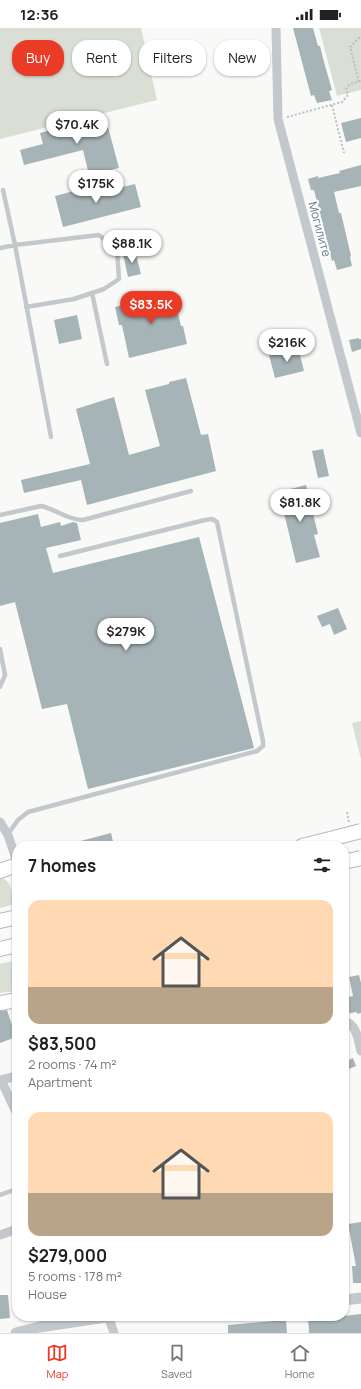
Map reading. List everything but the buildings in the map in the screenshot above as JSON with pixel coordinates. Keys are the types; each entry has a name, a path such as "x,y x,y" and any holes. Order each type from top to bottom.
{"main road":[{"path":"322,841 361,831"},
{"path":"349,861 361,858"},
{"path":"0,871 12,866"},
{"path":"0,1003 12,1001"}],"street":[{"name":"Могилите","path":"276,28 278,119 361,433"},
{"path":"0,822 8,835 12,848"},
{"path":"349,1022 354,1027 361,1051"},
{"path":"12,1077 1,1080 12,1103"},
{"path":"0,1235 12,1231"},
{"path":"349,1299 361,1298"},
{"path":"16,1333 39,1327 77,1321"},
{"path":"110,1321 114,1333"}],"lane":[{"path":"3,190 15,245 51,437"},
{"path":"0,248 99,236 117,250 119,279 104,289 74,299 26,307"},
{"path":"92,293 106,364"},
{"path":"0,515 40,506 74,520 83,520 191,491"},
{"path":"8,835 18,820 28,812 258,750 263,746 217,522 212,519 206,520 60,556"},
{"path":"0,649 4,676 0,687"},
{"path":"0,1195 12,1191"}],"path":[{"path":"278,119 342,102 348,95 346,89 350,84 360,81 350,47 359,38 361,38"},
{"path":"332,105 344,153"}],"shaded area":[{"path":"0,28 141,28 144,40 139,40 139,76 152,76 157,100 0,139"},
{"path":"319,28 361,28 361,90 337,96"},
{"path":"361,721 361,759 352,723"},
{"path":"0,878 7,881 9,884 12,892 12,905 0,908"},
{"path":"12,961 12,992 0,993 0,964"}]}
